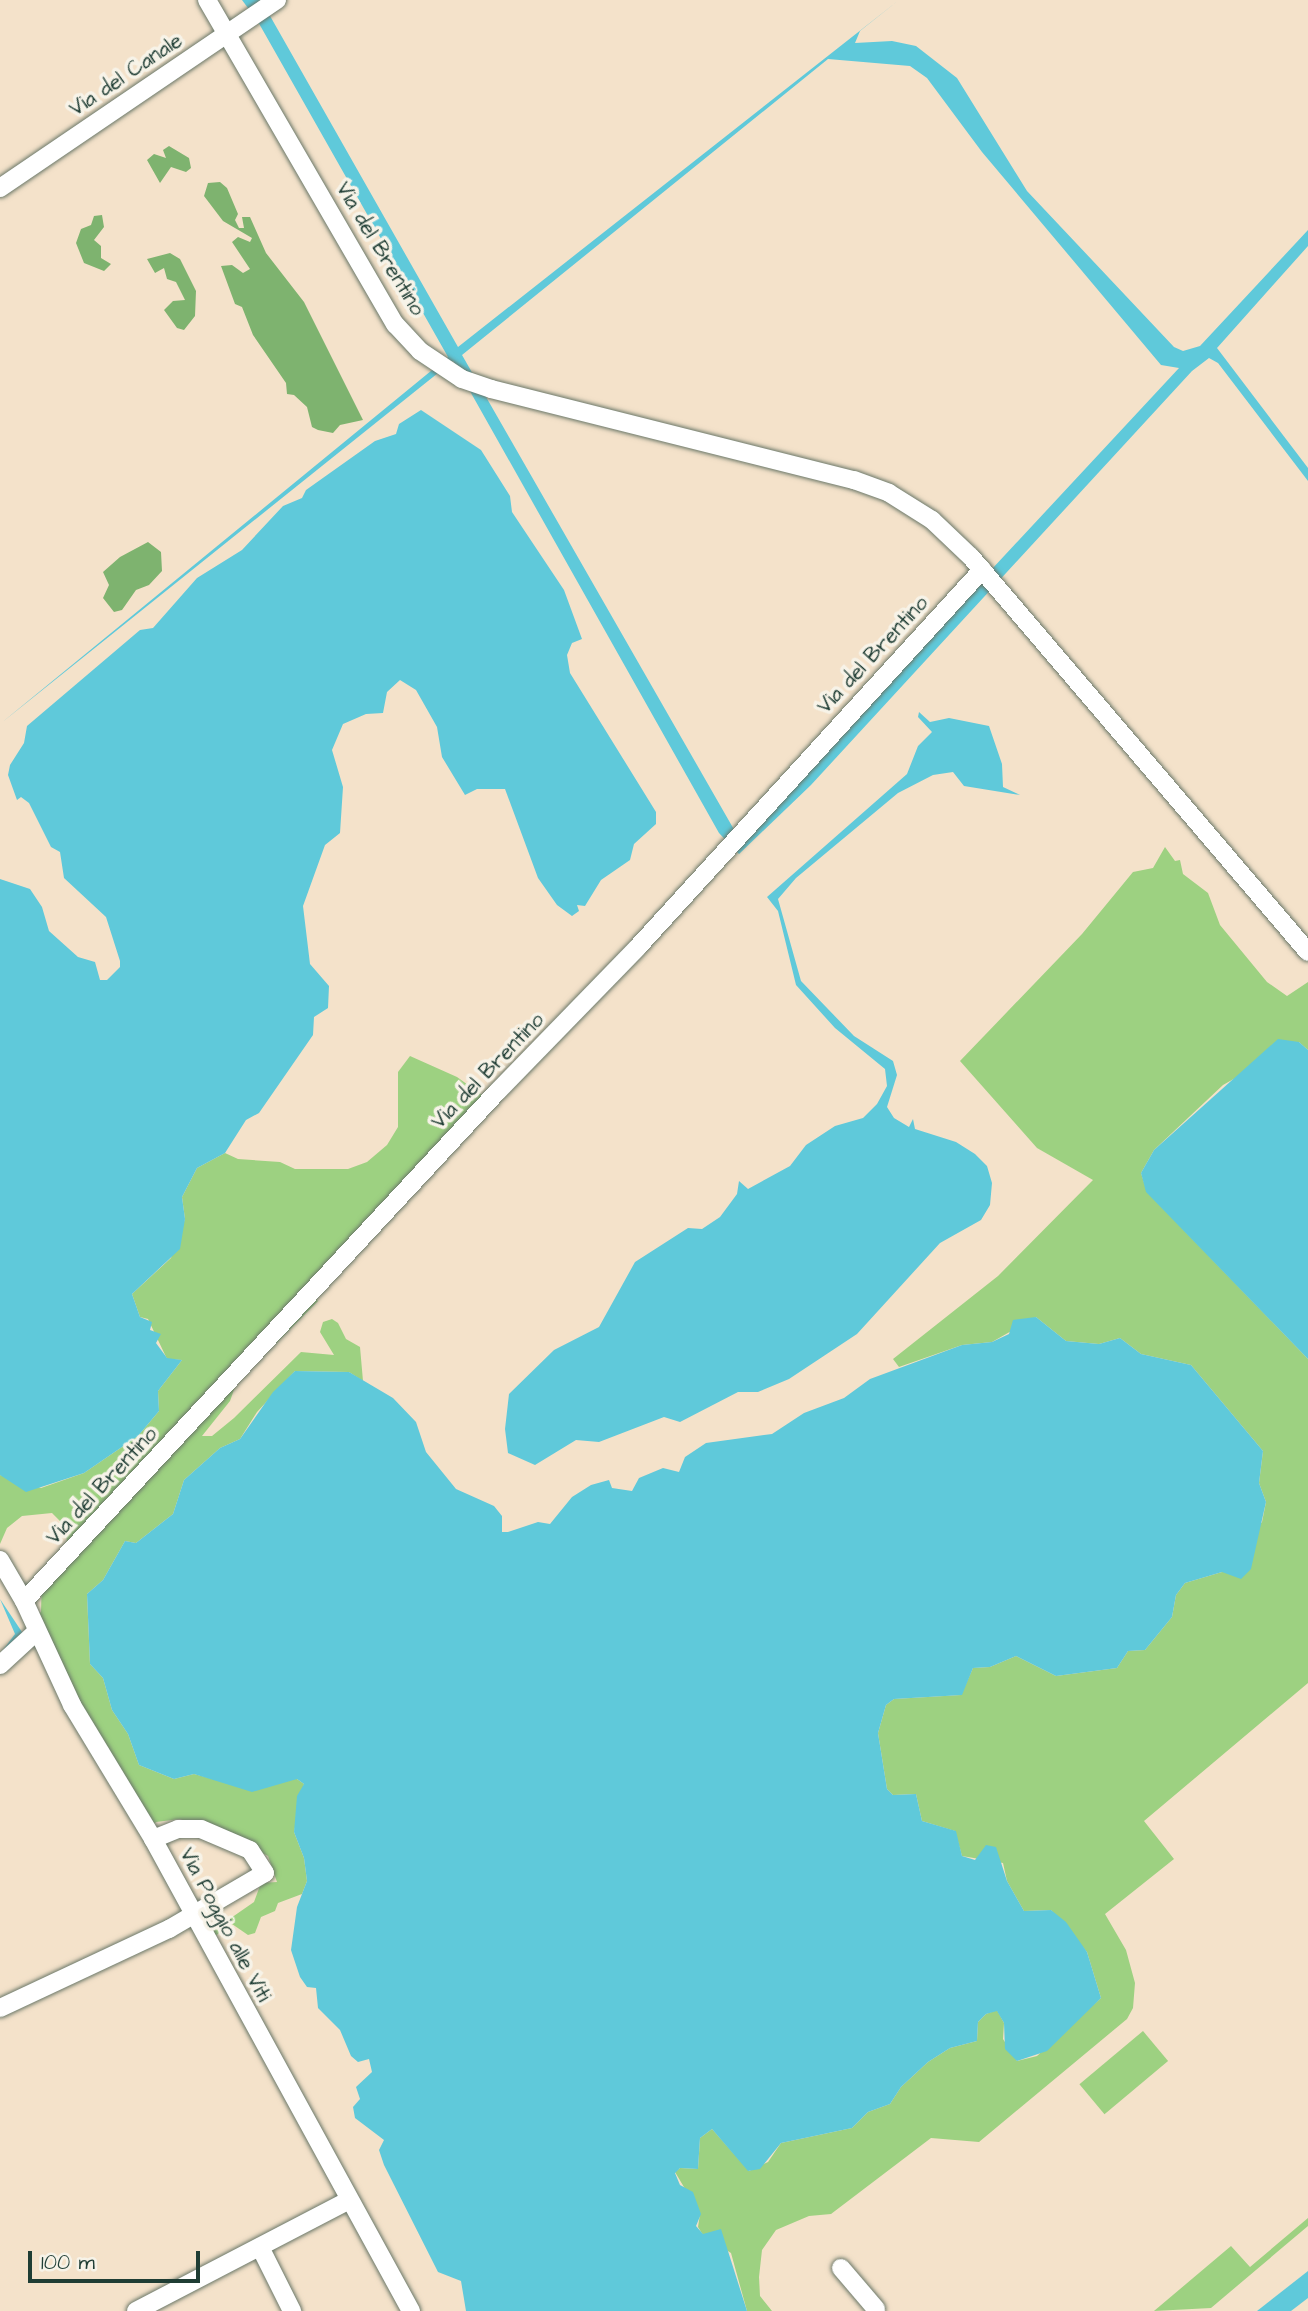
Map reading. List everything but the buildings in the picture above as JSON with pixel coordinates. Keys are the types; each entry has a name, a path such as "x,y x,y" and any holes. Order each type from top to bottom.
{"street":[{"name":"Via del Brentino","path":"207,0 395,324 436,362 462,379 491,389 854,480 889,493 932,520 988,577 1308,952"},
{"name":"Via del Canale","path":"0,188 276,1"},
{"name":"Via del Brentino","path":"24,1601 742,831 988,577"},
{"name":"Via Poggio alle Viti","path":"0,1560 24,1601 72,1705 153,1839 411,2311"},
{"path":"0,1665 36,1632"},
{"path":"0,2008 195,1916 265,1873 250,1850 201,1829 178,1829 153,1839"},
{"path":"136,2311 349,2200"},
{"path":"260,2247 292,2311"},
{"path":"841,2269 876,2309"}],"green space":[{"path":"169,146 189,158 191,168 186,172 171,167 160,183 147,160 154,154 166,158 163,150"},
{"path":"220,182 227,188 238,214 235,220 239,228 244,228 242,217 250,217 266,253 304,302 363,420 340,425 333,433 318,430 312,427 307,407 294,395 287,394 286,383 253,335 242,307 235,304 221,266 232,265 243,273 250,269 232,242 238,237 250,242 252,238 223,221 204,196 208,183"},
{"path":"102,215 104,227 94,240 101,246 101,258 111,264 104,271 84,263 76,243 81,229 91,225 94,216"},
{"path":"170,253 180,259 196,291 195,316 184,330 177,328 164,310 173,301 185,300 176,282 167,279 164,268 155,273 147,259"},
{"path":"148,542 161,552 162,571 149,585 136,590 122,610 114,612 103,598 109,585 103,572 120,557"},
{"path":"1165,847 1175,861 1180,860 1183,874 1208,893 1220,925 1267,982 1287,996 1308,982 1308,1050 1299,1042 1223,1085 1154,1150 1141,1173 1147,1192 1308,1359 1308,1683 1144,1821 1174,1859 1105,1914 1126,1950 1135,1983 1133,2008 1127,2019 979,2142 931,2138 831,2214 809,2216 776,2230 762,2250 759,2277 760,2296 772,2311 747,2311 731,2253 703,2235 698,2227 700,2214 675,2172 680,2168 698,2169 700,2138 712,2129 749,2171 768,2162 781,2143 852,2128 868,2112 890,2104 901,2087 928,2062 950,2048 977,2041 978,2022 986,2014 997,2010 1004,2023 1003,2039 1017,2061 1037,2056 1101,1998 1087,1952 1051,1910 1024,1911 1007,1881 1003,1863 962,1856 955,1831 922,1821 916,1794 893,1795 887,1789 878,1733 886,1705 894,1699 961,1695 973,1668 990,1667 1016,1656 1056,1676 1117,1668 1128,1651 1145,1650 1172,1617 1176,1595 1185,1583 1222,1572 1262,1522 1266,1502 1259,1483 1263,1451 1191,1365 1141,1354 1120,1338 1099,1344 1066,1341 1036,1317 992,1342 962,1345 899,1367 893,1359 998,1276 1093,1180 1037,1148 960,1061 1082,934 1133,872 1153,868"},
{"path":"410,1056 457,1077 489,1100 312,1295 318,1301 236,1384 230,1401 202,1436 212,1436 234,1418 301,1352 334,1355 320,1332 323,1322 332,1319 338,1323 346,1339 360,1347 363,1381 349,1372 295,1371 257,1412 240,1439 220,1448 184,1480 173,1514 136,1543 125,1541 103,1580 87,1594 90,1664 103,1678 112,1710 128,1734 139,1765 174,1779 194,1774 213,1779 297,1779 304,1784 294,1832 304,1858 307,1881 302,1894 278,1903 275,1911 261,1917 255,1933 248,1935 232,1924 208,1941 205,1936 254,1902 261,1883 277,1882 268,1856 202,1820 192,1824 180,1819 156,1822 148,1830 31,1618 41,1612 42,1576 67,1541 64,1525 52,1513 22,1516 7,1528 0,1544 0,1475 41,1488 84,1473 138,1436 159,1411 158,1391 182,1360 167,1359 148,1319 140,1317 132,1294 171,1258 185,1219 182,1197 197,1168 225,1153 238,1159 280,1162 295,1169 348,1169 367,1162 387,1145 398,1127 398,1072"},
{"path":"1143,2031 1168,2061 1104,2114 1079,2084"},
{"path":"1308,2218 1308,2226 1211,2308 1154,2311 1231,2246 1250,2267"}],"water":[{"path":"242,0 261,0 458,347 899,0 860,31 855,43 892,41 916,46 957,78 1027,191 1174,347 1183,351 1200,346 1308,230 1308,246 1217,348 1308,468 1308,481 1218,363 1209,358 1192,371 811,785 739,854 719,833 453,361 0,724 448,357 257,20","holes":["828,59 910,66 927,78 982,152 1161,365 1179,368 740,840 462,355"]},
{"path":"421,410 481,450 510,496 512,512 564,590 582,639 572,643 567,655 570,673 656,812 656,824 634,844 630,860 601,880 585,906 577,905 579,911 572,916 557,905 538,878 505,789 477,789 465,795 442,757 437,727 416,690 400,680 387,692 383,713 366,714 343,724 332,750 343,787 340,833 325,845 303,906 310,964 329,986 328,1008 314,1017 313,1035 259,1113 246,1120 225,1153 197,1168 182,1197 185,1219 180,1249 132,1294 140,1317 152,1322 150,1330 161,1334 156,1343 167,1358 182,1360 158,1391 159,1411 138,1436 84,1473 26,1492 0,1475 0,879 30,889 42,907 49,931 78,957 95,962 100,980 107,980 120,967 120,961 106,917 64,878 60,852 51,847 29,803 21,797 17,800 8,775 10,765 24,743 27,726 140,630 153,628 197,578 242,550 283,506 302,498 306,490 375,441 396,434 399,424"},
{"path":"919,712 930,722 949,718 989,726 1002,764 1003,787 1020,795 964,786 953,772 933,775 898,793 796,878 778,899 801,981 854,1036 893,1061 897,1075 887,1107 894,1118 909,1127 913,1119 915,1129 956,1142 975,1154 987,1166 992,1183 990,1205 981,1220 940,1243 857,1334 789,1379 758,1392 738,1392 680,1422 664,1417 599,1442 576,1440 535,1465 508,1453 505,1429 509,1394 554,1350 599,1327 635,1262 688,1228 702,1229 720,1217 737,1194 739,1181 748,1189 790,1166 806,1145 835,1126 863,1118 877,1104 887,1086 885,1069 835,1028 796,985 778,911 767,897 907,774 918,746 932,732 918,717"},
{"path":"1278,1039 1299,1042 1308,1050 1308,1359 1146,1192 1141,1173 1154,1150"},
{"path":"1036,1317 1066,1341 1099,1344 1120,1338 1141,1354 1191,1365 1263,1451 1259,1483 1266,1502 1251,1569 1241,1579 1222,1572 1185,1583 1176,1595 1172,1617 1145,1650 1128,1651 1117,1668 1056,1676 1016,1656 990,1667 973,1668 962,1695 894,1699 886,1705 878,1733 887,1789 893,1795 916,1794 922,1821 956,1831 962,1856 975,1860 986,1845 996,1847 1007,1881 1024,1911 1051,1910 1066,1922 1087,1952 1101,1998 1047,2051 1017,2061 1005,2049 1004,2023 997,2011 986,2014 978,2022 977,2041 950,2048 928,2062 901,2087 890,2104 868,2112 852,2128 781,2143 760,2169 748,2171 712,2129 700,2138 698,2169 680,2168 675,2173 680,2185 693,2192 701,2214 696,2226 703,2234 721,2229 747,2311 466,2311 461,2281 438,2272 384,2165 379,2150 384,2140 355,2118 353,2107 360,2099 356,2087 372,2072 369,2059 358,2062 351,2056 340,2030 318,2008 316,1988 307,1987 300,1977 291,1950 297,1907 307,1881 304,1858 294,1832 297,1796 304,1784 297,1779 252,1792 194,1774 174,1779 139,1765 128,1734 112,1710 103,1678 90,1664 87,1594 103,1580 125,1541 136,1543 173,1514 184,1480 220,1448 240,1439 273,1392 295,1371 349,1372 393,1398 416,1422 426,1452 456,1489 494,1506 502,1516 502,1532 508,1532 538,1522 550,1524 572,1497 591,1485 609,1480 612,1488 632,1491 639,1478 663,1468 679,1472 685,1457 706,1443 772,1434 804,1413 844,1398 870,1379 962,1345 992,1342 1009,1334 1013,1320"},
{"path":"0,1599 24,1635 0,1654 15,1634"},
{"path":"1308,2271 1308,2298 1291,2311 1257,2311"}]}
